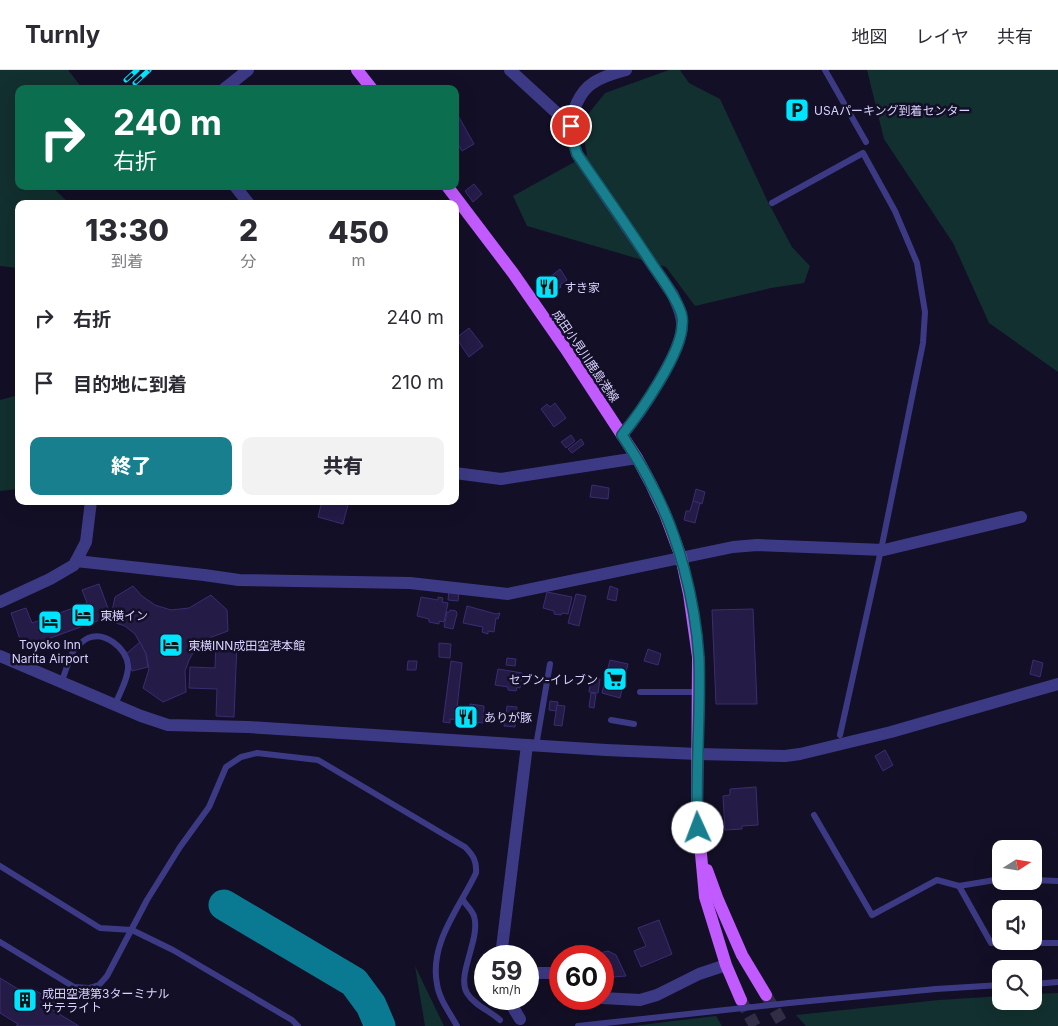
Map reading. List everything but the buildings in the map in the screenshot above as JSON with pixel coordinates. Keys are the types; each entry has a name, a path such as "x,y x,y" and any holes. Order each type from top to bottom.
{"main road":[{"path":"357,70 369,85"},
{"name":"成田小見川鹿島港線","path":"450,190 458,200"},
{"name":"成田小見川鹿島港線","path":"459,202 513,273 637,458 665,514 681,557 695,628 698,657 697,811 705,898 726,965 741,1000"},
{"name":"成田小見川鹿島港線","path":"701,853 718,900 742,955 766,996"}],"street":[{"path":"229,85 248,70"},
{"path":"510,70 571,126"},
{"path":"622,435 643,408 675,353 681,336 682,324 681,311 672,295 577,154 570,148 574,110 582,94 592,83 626,70"},
{"path":"459,473 501,479 637,458"},
{"path":"0,602 50,579 74,565 86,542 91,505"},
{"path":"76,561 239,580 410,583 508,594 733,547 757,545 882,550 1021,517"},
{"path":"0,656 141,716 168,725 248,727 532,746 606,746 698,754 785,756 800,754 891,732 1058,684"},
{"path":"503,945 532,746"},
{"path":"614,999 640,1000 658,995 699,974 726,965"},
{"path":"515,1010 520,1019"}],"lane":[{"path":"825,70 866,142"},
{"path":"772,203 863,153 895,211 917,263 925,312 923,343 882,550 840,735"},
{"path":"61,683 75,648 88,638 102,636 114,642 122,651 128,665 126,678 115,705"},
{"path":"532,746 550,664"},
{"path":"640,692 699,692"},
{"path":"611,720 634,724"},
{"path":"0,942 74,987 88,988 99,984 107,976 147,900 180,847 209,807 226,767 242,757 257,753 318,760 465,847 474,856 477,865 476,873 439,944 435,963 436,985 457,1026"},
{"path":"814,815 872,915 937,880 959,886 992,880"},
{"path":"0,866 100,928 132,930 173,950 292,1020 298,1026"},
{"path":"1042,880 1058,881"},
{"path":"959,886 991,943 1058,943"},
{"path":"463,900 474,915 476,931 463,981 466,992 477,1004 493,1013 500,1020"},
{"path":"1042,983 1058,981"},
{"path":"578,1026 789,1003 992,986"}],"green space":[{"path":"0,70 68,70 80,85 15,85 15,190 55,190 66,200 15,200 15,268 0,266"},
{"path":"669,70 680,70 689,83 720,99 768,202 792,247 810,266 804,283 771,288 695,306 666,267 527,226 513,196 587,155 581,123 605,93"},
{"path":"867,70 1058,70 1058,372 989,323 953,243 884,139"},
{"path":"15,396 15,489 0,491 0,400"},
{"path":"415,966 444,1026 425,1026"},
{"path":"1058,993 1058,1026 806,1026 796,1015 939,1000 992,997 992,1010 1042,1010 1042,994"},
{"path":"716,1016 722,1026 632,1026"}],"taxiway":[{"path":"224,905 354,982 371,1005 380,1026"}],"tunnel":[{"path":"766,995 784,1026"},
{"path":"741,1000 755,1026"}],"railway":[{"path":"126,80 137,70"},
{"path":"135,83 149,70"}],"place":[{"name":"USAパーキング到着センター","path":"797,110"},
{"name":"すき家","path":"547,287"},
{"name":"東横イン","path":"83,615"},
{"name":"Toyoko Inn Narita Airport","path":"50,622"},
{"name":"東横INN成田空港本館","path":"171,645"},
{"name":"セブン-イレブン","path":"615,679"},
{"name":"ありが豚","path":"466,717"},
{"name":"成田空港第3ターミナル サテライト","path":"25,1000"}],"route":[{"path":"571,126 572,138 577,154 634,237 681,311 681,336 675,353 643,408 622,435 637,458 665,514 681,557 689,594 698,657 698,828"}]}
